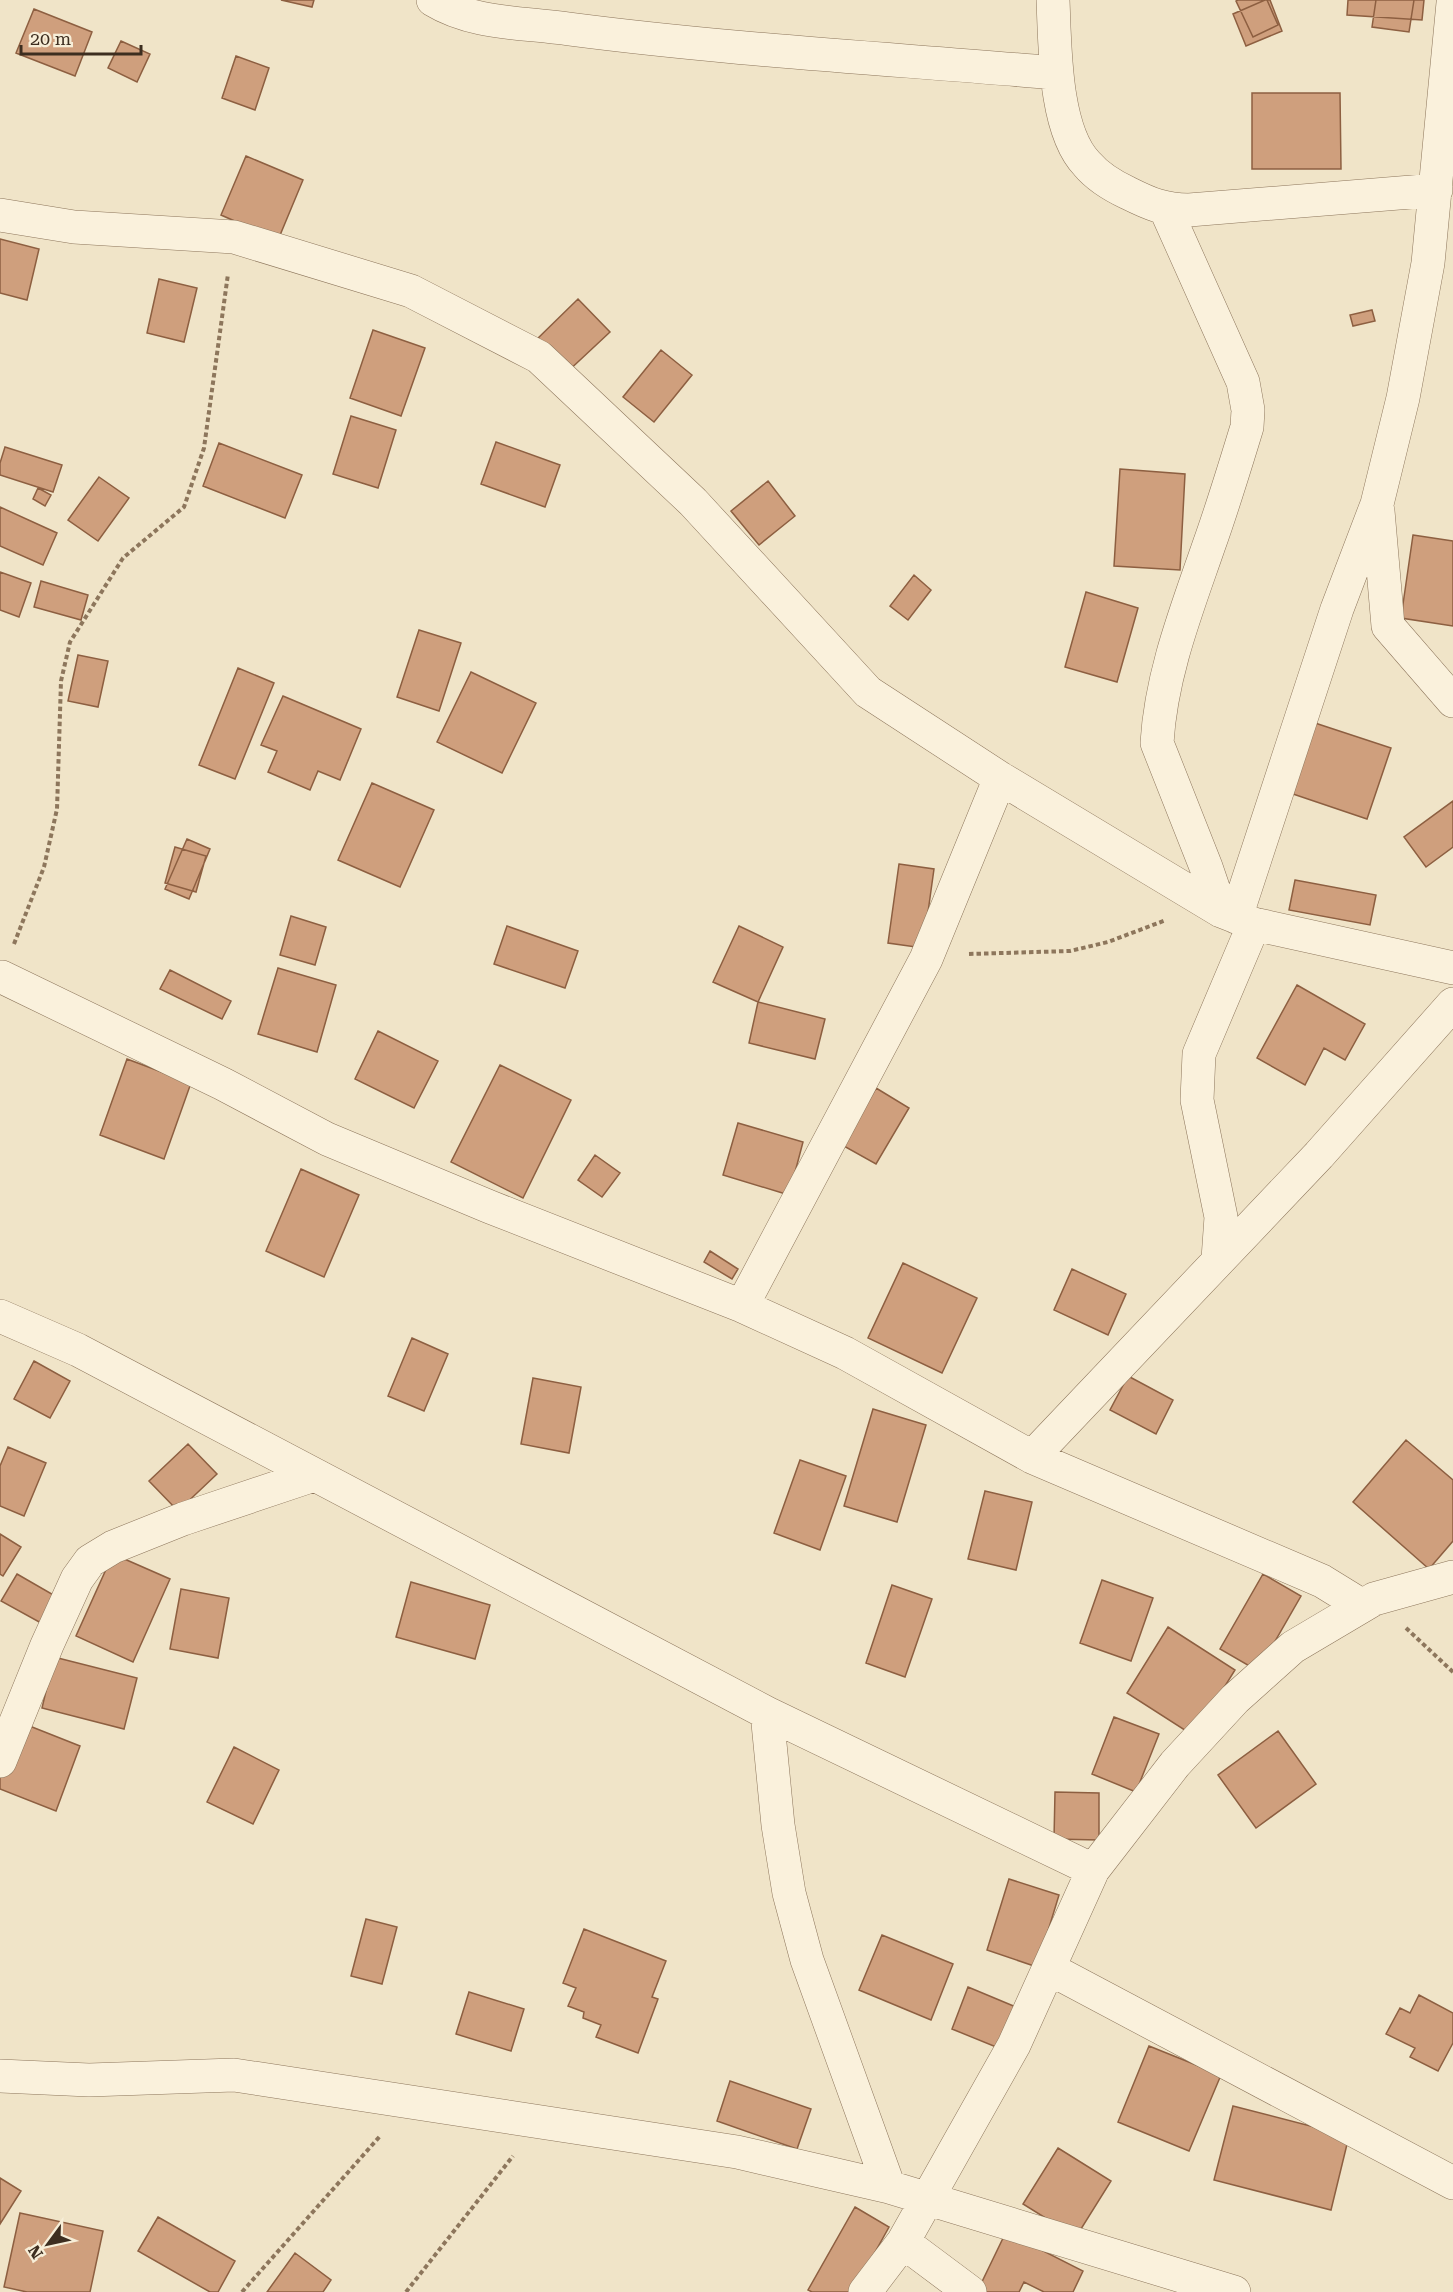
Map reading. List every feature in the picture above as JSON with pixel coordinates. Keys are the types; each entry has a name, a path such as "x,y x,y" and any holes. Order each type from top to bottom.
{"street":[{"path":"1053,0 1056,73 1068,130 1085,163 1112,185 1166,210 1436,190"},
{"path":"439,2 485,21 538,24 642,38 1056,73"},
{"path":"1218,1259 1221,1217 1197,1100 1199,1054 1229,914 1337,609 1377,504 1403,398 1428,263 1453,3"},
{"path":"1166,210 1243,382 1248,410 1247,427 1238,456 1178,635 1162,702 1157,743 1206,867 1229,914"},
{"path":"0,215 74,227 234,237 411,291 539,357 693,502 868,692 1000,778 1229,914 1453,968"},
{"path":"1377,504 1388,626 1453,700"},
{"path":"742,1306 926,959 1000,778"},
{"path":"2,977 223,1083 327,1139 490,1207 742,1306 845,1353 1032,1457 1368,1602"},
{"path":"1032,1457 1319,1155 1453,1004"},
{"path":"0,1316 78,1350 767,1713 1093,1870"},
{"path":"0,1761 47,1645 77,1579 90,1561 113,1547 183,1519 314,1474"},
{"path":"865,2292 903,2242 1014,2045 1093,1870 1175,1764 1235,1699 1293,1647 1368,1602 1453,1577"},
{"path":"767,1713 778,1825 789,1893 807,1960 889,2187"},
{"path":"1050,1969 1453,2183"},
{"path":"0,2076 89,2080 234,2075 738,2152 929,2198 1234,2292"},
{"path":"903,2242 970,2292"}],"path":[{"path":"2,977 44,867 57,809 61,681 70,642 123,558 184,507 196,478 204,448 234,237"},
{"path":"926,959 1079,949 1158,925 1229,914"},
{"path":"1368,1602 1453,1672"},
{"path":"242,2292 412,2101"},
{"path":"406,2292 538,2122"}],"building":[{"path":"281,0 314,0 312,7"},
{"path":"1267,0 1278,25 1253,37 1236,1"},
{"path":"1270,0 1282,31 1246,46 1233,14"},
{"path":"1348,0 1424,0 1422,20 1347,15"},
{"path":"1376,0 1414,0 1409,32 1372,27"},
{"path":"34,9 92,32 75,76 16,53"},
{"path":"121,41 150,54 137,82 108,68"},
{"path":"236,56 269,68 255,110 222,98"},
{"path":"1252,93 1340,93 1341,169 1252,169"},
{"path":"246,156 303,180 278,240 221,215"},
{"path":"0,239 39,249 27,300 0,293"},
{"path":"159,279 197,288 184,342 147,333"},
{"path":"578,299 610,332 564,375 533,343"},
{"path":"1372,310 1375,321 1353,326 1350,315"},
{"path":"373,330 425,348 401,416 350,398"},
{"path":"661,350 692,375 654,422 623,397"},
{"path":"351,416 396,430 378,488 333,474"},
{"path":"496,442 560,465 545,507 481,484"},
{"path":"219,443 302,475 285,518 203,486"},
{"path":"5,447 62,465 53,492 0,475 0,463"},
{"path":"1120,469 1185,474 1180,570 1114,566"},
{"path":"99,477 129,498 98,541 68,520"},
{"path":"768,481 795,516 759,545 731,511"},
{"path":"38,488 51,495 45,506 33,499"},
{"path":"0,507 57,533 43,565 0,546"},
{"path":"1413,535 1453,541 1453,626 1401,618"},
{"path":"0,572 31,583 19,617 0,610"},
{"path":"914,575 931,590 908,620 890,606"},
{"path":"41,581 88,595 81,620 34,607"},
{"path":"1086,592 1138,608 1117,682 1065,667"},
{"path":"419,630 461,643 439,711 397,697"},
{"path":"78,655 108,661 98,707 68,701"},
{"path":"238,668 274,683 235,779 199,765"},
{"path":"471,672 536,703 502,773 437,742"},
{"path":"283,696 361,729 340,780 318,771 310,790 268,772 277,751 261,745"},
{"path":"1315,723 1391,748 1367,819 1293,794"},
{"path":"372,783 434,810 400,887 338,860"},
{"path":"1453,801 1453,847 1426,867 1404,837"},
{"path":"187,839 210,849 189,899 165,889"},
{"path":"175,847 206,856 196,892 165,883"},
{"path":"899,864 934,869 923,948 888,943"},
{"path":"1295,880 1376,895 1370,925 1289,910"},
{"path":"291,916 326,927 315,965 280,955"},
{"path":"507,926 578,951 565,988 494,964"},
{"path":"739,926 783,947 758,1002 713,982"},
{"path":"278,968 336,985 317,1052 258,1034"},
{"path":"170,970 231,1001 222,1019 160,989"},
{"path":"1297,985 1365,1024 1345,1060 1324,1048 1305,1085 1257,1058"},
{"path":"758,1002 825,1019 815,1059 749,1043"},
{"path":"378,1031 438,1061 414,1108 355,1079"},
{"path":"127,1059 191,1083 164,1159 100,1135"},
{"path":"500,1065 571,1100 523,1198 451,1162"},
{"path":"876,1088 909,1108 876,1164 842,1145"},
{"path":"738,1123 803,1142 789,1195 723,1175"},
{"path":"595,1155 620,1173 602,1197 578,1180"},
{"path":"301,1169 359,1195 324,1277 266,1251"},
{"path":"710,1251 738,1269 732,1279 704,1262"},
{"path":"903,1263 977,1298 942,1373 868,1338"},
{"path":"1072,1269 1126,1294 1108,1335 1054,1310"},
{"path":"412,1338 448,1354 424,1411 388,1396"},
{"path":"34,1361 70,1381 50,1418 14,1399"},
{"path":"1128,1376 1173,1400 1156,1434 1110,1410"},
{"path":"533,1378 581,1387 569,1453 521,1444"},
{"path":"873,1409 926,1425 897,1522 844,1506"},
{"path":"1406,1440 1453,1480 1453,1541 1429,1569 1353,1502"},
{"path":"188,1444 217,1474 178,1511 149,1481"},
{"path":"8,1447 46,1463 24,1516 0,1506 0,1466"},
{"path":"800,1460 846,1476 820,1550 774,1533"},
{"path":"985,1491 1032,1502 1016,1570 968,1559"},
{"path":"0,1534 21,1547 3,1576 0,1574"},
{"path":"113,1554 170,1579 133,1662 76,1636"},
{"path":"17,1574 57,1597 41,1623 1,1601"},
{"path":"1263,1574 1301,1596 1258,1671 1220,1649"},
{"path":"1102,1580 1153,1598 1131,1661 1080,1643"},
{"path":"411,1582 490,1605 475,1659 396,1637"},
{"path":"892,1585 932,1599 905,1677 866,1663"},
{"path":"181,1589 229,1598 218,1658 170,1649"},
{"path":"1168,1627 1235,1670 1194,1736 1127,1693"},
{"path":"54,1657 137,1678 124,1729 42,1708"},
{"path":"1114,1717 1159,1734 1136,1792 1092,1774"},
{"path":"27,1725 80,1746 56,1811 0,1789 0,1768"},
{"path":"1278,1731 1316,1784 1256,1828 1218,1775"},
{"path":"234,1747 279,1770 253,1824 207,1802"},
{"path":"1055,1792 1099,1793 1099,1840 1054,1839"},
{"path":"1009,1879 1059,1895 1037,1967 987,1950"},
{"path":"366,1919 397,1927 382,1984 351,1976"},
{"path":"584,1929 666,1961 652,1997 658,1999 638,2053 596,2037 601,2025 583,2018 584,2012 568,2006 576,1988 563,1983"},
{"path":"882,1935 953,1964 931,2020 859,1990"},
{"path":"968,1987 1023,2010 1006,2051 952,2029"},
{"path":"469,1992 524,2009 511,2051 456,2034"},
{"path":"1419,1995 1453,2013 1453,2043 1438,2071 1410,2057 1415,2048 1386,2034 1400,2008 1410,2013"},
{"path":"1149,2046 1221,2075 1189,2151 1118,2122"},
{"path":"730,2081 811,2109 797,2149 717,2121"},
{"path":"1233,2106 1349,2136 1331,2210 1214,2180"},
{"path":"1058,2148 1111,2181 1076,2237 1023,2204"},
{"path":"0,2178 21,2191 0,2224"},
{"path":"855,2207 889,2227 853,2292 812,2292 808,2290"},
{"path":"20,2213 103,2231 90,2292 27,2292 4,2287"},
{"path":"158,2217 235,2261 218,2292 210,2292 138,2251"},
{"path":"1006,2232 1083,2271 1073,2292 1044,2292 1024,2282 1019,2292 982,2292 978,2290"},
{"path":"295,2253 331,2280 323,2292 267,2292"}]}
